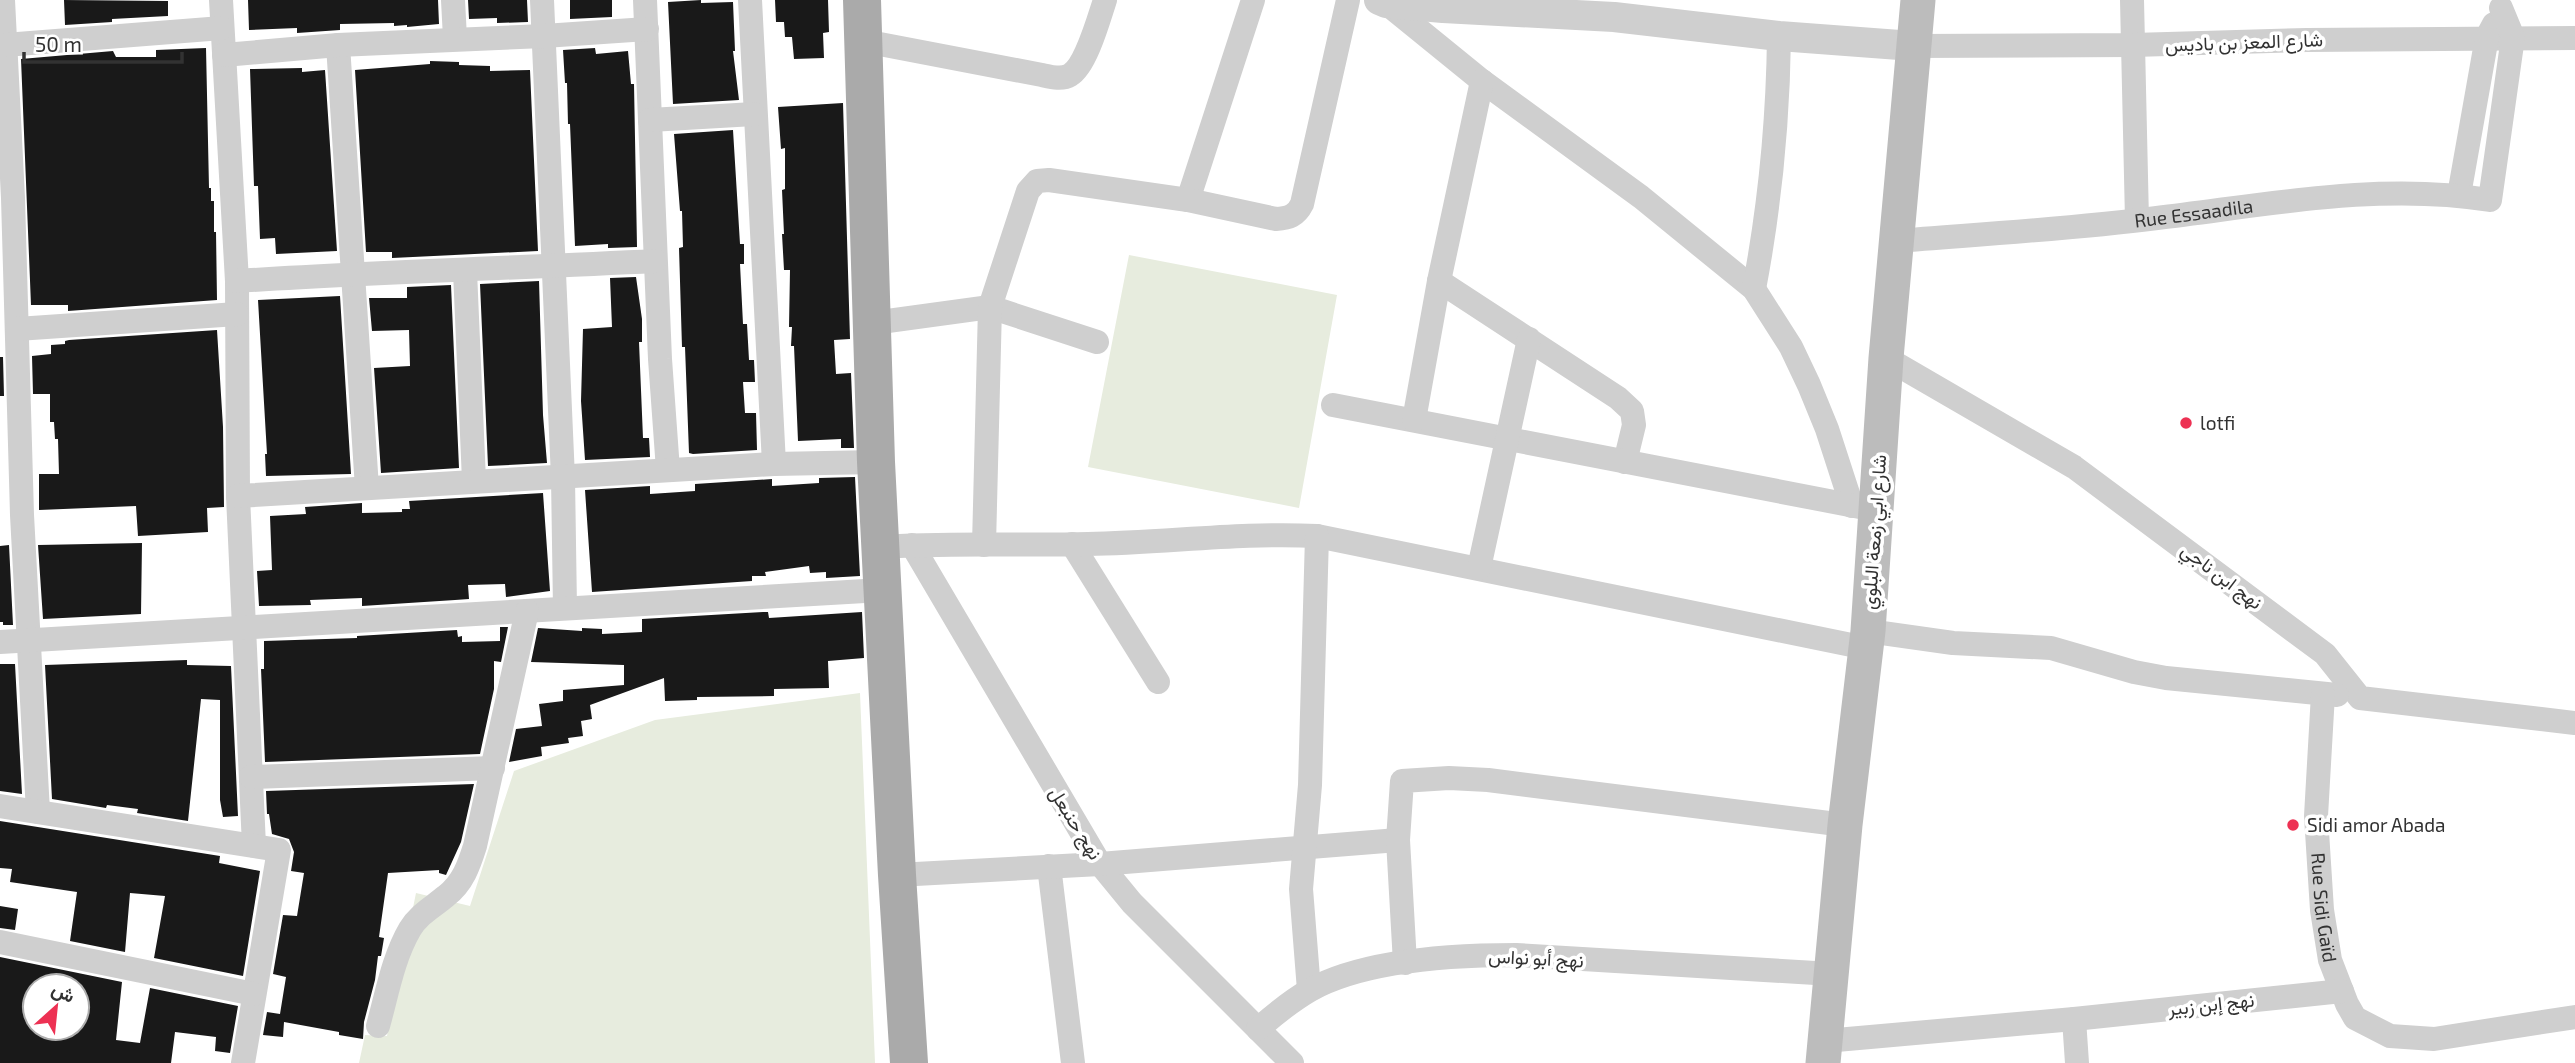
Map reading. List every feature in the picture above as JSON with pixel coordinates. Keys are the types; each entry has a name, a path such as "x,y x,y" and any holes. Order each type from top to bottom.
{"main road":[{"path":"862,0 876,462 896,546 882,590 909,1063"},
{"name":"شارع ابي زمعة البلوي","path":"1824,1052 1845,825 1867,639 1863,508 1886,358 1917,0"}],"street":[{"path":"3,0 22,515 38,812"},
{"path":"221,0 237,281 238,496 254,846"},
{"path":"453,0 455,38"},
{"path":"542,0 563,478 565,608"},
{"path":"645,0 655,261 668,470"},
{"path":"750,0 774,464"},
{"path":"864,41 1042,75 1066,77 1073,74 1083,58 1105,0"},
{"path":"1188,200 1253,0"},
{"path":"984,545 990,307 1026,197 1037,181 1049,180 1188,200 1276,219 1290,218 1299,210 1348,0"},
{"path":"2132,0 2137,220"},
{"path":"1382,1 1443,8 1614,8 1779,36 1913,46"},
{"path":"1382,1 1482,81 1641,197 1754,289 1791,346 1863,508"},
{"path":"2502,4 2513,37"},
{"path":"2459,195 2487,37 2502,4"},
{"path":"5,45 222,28"},
{"path":"224,55 338,45 647,29"},
{"path":"1754,289 1773,166 1779,36"},
{"name":"Rue Essaadila","path":"1897,241 2137,220 2382,192 2459,195 2490,200 2513,37"},
{"name":"شارع المعز بن باديس","path":"1913,46 2575,38"},
{"path":"338,45 367,488"},
{"path":"1414,420 1439,281 1482,81"},
{"path":"650,120 754,114"},
{"path":"237,281 655,261"},
{"path":"465,271 474,481"},
{"path":"1439,281 1618,398 1633,411 1634,425 1626,463"},
{"path":"873,323 990,307 1097,342"},
{"path":"17,329 237,314"},
{"path":"1479,568 1529,339"},
{"name":"نهج ابن ناجي","path":"1886,358 2074,467 2325,654 2360,698"},
{"path":"1333,405 1863,508"},
{"path":"238,496 774,464 876,462"},
{"path":"896,546 1072,544 1266,534 1317,536 1867,639 2051,648 2145,674 2205,683 2575,723"},
{"path":"1309,990 1301,889 1306,848 1317,536"},
{"path":"1072,544 1158,682"},
{"name":"نهج حنبعل","path":"896,546 1100,864 1132,903 1292,1063"},
{"path":"0,642 882,590"},
{"path":"378,1026 397,959 410,928 422,913 448,895 467,871 493,768 527,611"},
{"name":"Rue Sidi Gaïd","path":"2323,694 2316,816 2318,854 2322,910 2329,949 2342,991"},
{"path":"251,777 493,768"},
{"path":"1405,962 1398,840 1402,781 1449,778 1551,787 1845,825"},
{"path":"0,806 279,850 243,1063"},
{"path":"897,875 1100,864 1398,840"},
{"path":"1049,866 1073,1063"},
{"path":"0,942 254,994"},
{"name":"نهج أبو نواس","path":"1258,1028 1309,990 1333,979 1405,962 1467,955 1516,955 1832,974"},
{"path":"2342,991 2355,1018 2390,1036 2445,1038 2530,1022 2575,1017"},
{"name":"نهج إبن زبير","path":"1824,1052 2074,1019 2342,991"},
{"path":"2074,1019 2077,1063"}],"shaded area":[{"path":"1129,255 1337,295 1299,508 1088,467"},
{"path":"860,693 875,1063 359,1063 365,1035 387,1036 416,893 470,906 514,771 655,720"}],"building":[{"path":"64,0 168,1 168,16 65,25"},
{"path":"248,0 438,0 439,24 407,27 394,26 394,23 340,24 340,30 297,33 297,28 249,30"},
{"path":"468,0 527,0 528,22 497,23 497,18 469,19"},
{"path":"570,0 612,0 612,17 570,19"},
{"path":"701,0 701,3 733,2 733,51 739,100 673,104 668,2"},
{"path":"775,0 828,0 829,32 823,33 824,58 794,59 792,37 785,37 784,22 776,22"},
{"path":"206,48 209,188 211,201 214,201 217,300 68,311 68,305 31,305 21,59 113,51 116,57 156,57 156,50"},
{"path":"595,48 596,54 628,51 631,84 634,84 637,247 608,248 608,244 575,246 570,124 563,50"},
{"path":"430,61 490,66 490,71 530,70 538,251 392,258 392,252 366,252 355,70 430,64"},
{"path":"302,68 302,72 325,70 337,251 276,254 275,238 260,239 258,186 254,186 250,69"},
{"path":"843,103 850,339 834,340 836,374 851,373 854,448 841,448 841,439 798,441 794,346 791,346 792,327 789,327 790,270 784,270 782,234 785,148 781,149 778,107"},
{"path":"733,130 740,244 744,244 744,264 740,264 743,324 747,324 749,360 754,360 755,382 743,382 745,413 756,413 757,450 693,454 689,453 685,347 682,347 679,248 683,247 682,211 674,134"},
{"path":"636,277 642,319 642,342 639,342 643,438 649,438 650,457 585,460 581,401 583,329 612,327 610,278"},
{"path":"539,281 547,463 488,466 480,284"},
{"path":"451,285 459,468 381,473 374,368 410,366 409,330 372,331 369,298 407,298 407,287"},
{"path":"340,296 351,474 266,476 258,300"},
{"path":"217,330 223,427 224,507 207,508 208,532 138,536 136,506 39,510 39,474 59,474 58,439 55,439 54,422 50,422 50,394 33,394 32,356 51,354 51,345 65,344 65,341 69,340"},
{"path":"0,357 3,357 4,396 0,396"},
{"path":"855,477 860,576 826,578 826,572 810,573 809,566 765,572 766,576 752,576 752,581 592,592 585,490 650,486 650,494 695,491 695,484 772,479 772,486 819,483 819,478"},
{"path":"543,493 550,591 506,597 505,584 468,585 469,599 362,606 362,598 310,600 311,605 259,606 257,571 272,570 270,516 306,514 305,507 362,503 362,513 402,512 402,509 410,509 409,501"},
{"path":"142,543 141,614 43,619 38,545"},
{"path":"9,545 13,625 3,625 3,622 0,622 0,546"},
{"path":"768,612 769,618 862,612 864,658 828,661 829,688 774,689 774,696 697,697 697,700 665,701 664,678 590,705 592,719 581,721 583,736 568,738 569,743 541,747 542,756 509,762 516,729 542,726 539,704 563,701 563,690 624,685 624,665 531,662 538,628 582,631 582,628 602,629 602,634 642,632 642,619"},
{"path":"500,627 508,627 501,662 494,661 494,689 480,754 265,762 261,669 264,669 264,641 357,638 457,630 458,637 462,636 462,642 500,641"},
{"path":"187,660 187,665 231,666 238,816 223,817 220,800 220,700 201,699 188,821 137,813 138,809 107,805 106,808 52,799 45,665"},
{"path":"0,664 15,664 22,794 0,791"},
{"path":"474,784 461,842 446,875 439,873 439,870 388,873 379,937 384,938 364,1022 363,1039 284,1022 283,1037 263,1035 267,1012 280,1014 286,977 273,974 283,915 297,916 304,873 291,871 294,852 289,839 272,834 267,814 266,791"},
{"path":"0,821 220,856 219,863 260,871 243,976 154,958 165,896 130,893 125,952 70,941 77,892 10,882 12,869 0,868"},
{"path":"0,906 18,909 15,930 0,928"},
{"path":"0,957 73,972 21,972 21,1042 91,1042 91,976 122,982 116,1040 140,1043 150,988 238,1006 230,1053 215,1051 216,1037 175,1032 171,1063 0,1063"}],"place":[{"name":"lotfi","path":"2186,423"},
{"name":"Sidi amor Abada","path":"2293,825"}]}
